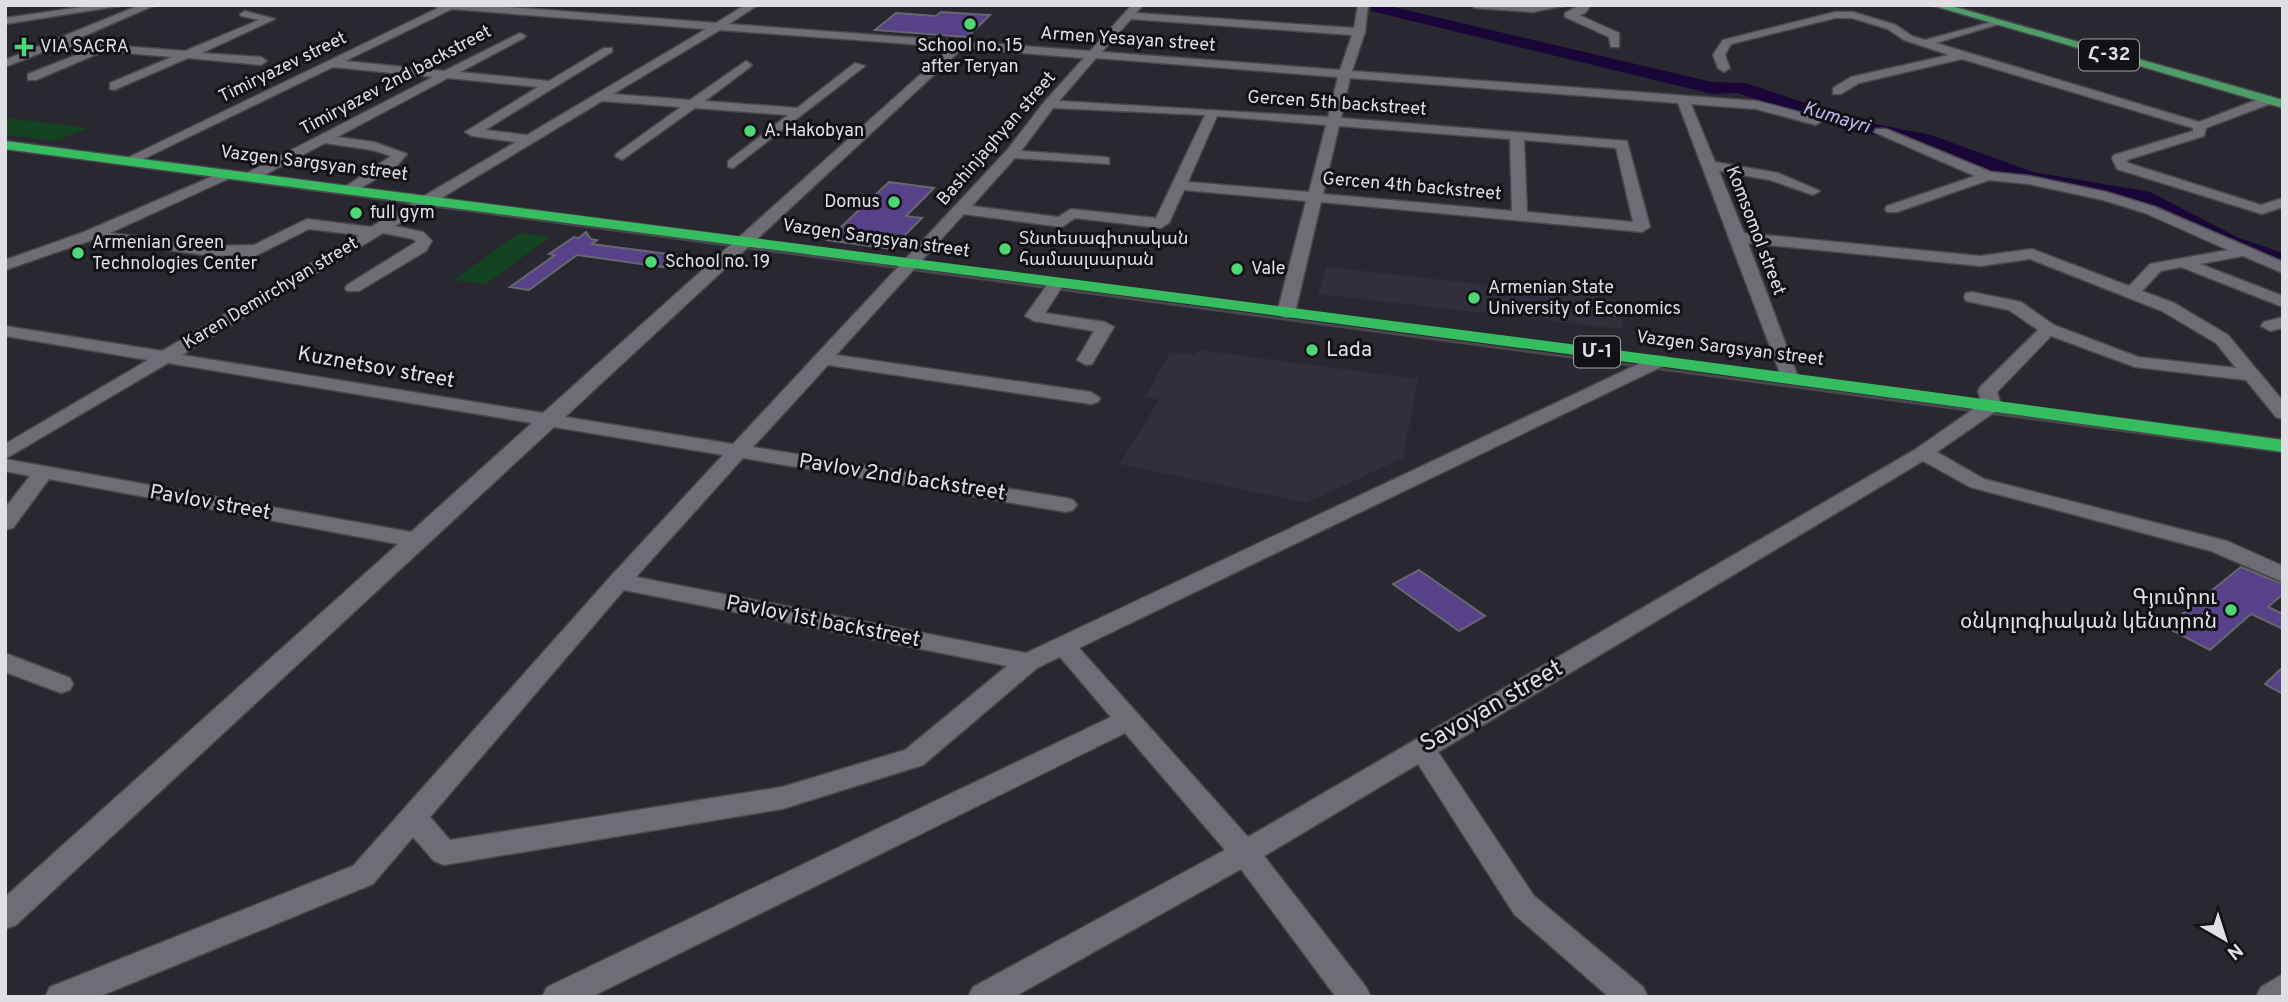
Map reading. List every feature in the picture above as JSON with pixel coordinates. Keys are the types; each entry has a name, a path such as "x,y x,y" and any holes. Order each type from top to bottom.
{"highway":[{"name":"Vazgen Sargsyan street","path":"5,145 1056,284 1789,377 2283,446"}],"main road":[{"name":"Հ-32","path":"1936,5 2276,102"}],"street":[{"path":"5,21 121,5"},
{"path":"5,64 150,5"},
{"name":"Armen Yesayan street","path":"436,5 1758,105 1816,121"},
{"name":"Karen Demirchyan street","path":"5,453 753,5"},
{"name":"Bashinjaghyan street","path":"61,997 363,875 619,581 1011,154 1049,104 1138,5"},
{"path":"1286,313 1345,74 1359,32 1363,5"},
{"path":"1475,5 1533,9 1563,5"},
{"path":"1586,5 1581,11 1569,15 1615,35 1615,44"},
{"name":"Timiryazev street","path":"128,161 452,6"},
{"path":"1724,68 1719,55 1727,42 1844,10 1892,27 1925,43 2200,126 2276,102"},
{"path":"114,86 270,19 244,14"},
{"path":"1127,16 1359,32"},
{"path":"1925,43 1995,22"},
{"name":"Timiryazev 2nd backstreet","path":"250,177 520,36"},
{"path":"57,44 261,61"},
{"path":"5,916 960,45"},
{"path":"32,77 104,48"},
{"path":"527,139 472,132 608,50"},
{"path":"1838,91 1855,80 1962,55"},
{"path":"332,64 548,84"},
{"path":"622,156 746,65"},
{"path":"733,164 859,66"},
{"path":"599,97 799,112"},
{"name":"Komsomol street","path":"1683,99 1738,237 1789,377"},
{"name":"Gercen 5th backstreet","path":"1049,104 1213,112 1622,144 1642,227"},
{"path":"960,209 1062,222 1072,213 1161,223 1213,112"},
{"path":"2200,126 2199,134 2119,158 2122,166 2262,210 2283,202"},
{"path":"1881,132 1988,176 2029,180 2106,196 2150,210 2283,268"},
{"path":"1517,136 1520,216"},
{"path":"324,139 374,146 400,154 391,164 349,189"},
{"path":"1011,154 1104,161"},
{"path":"1709,164 1773,176 1813,191"},
{"path":"5,265 39,256 227,174"},
{"path":"1892,209 1988,176"},
{"name":"Gercen 4th backstreet","path":"1178,185 1642,227"},
{"path":"228,265 307,224 418,235 424,241 420,248 353,288"},
{"path":"89,235 212,250 255,250"},
{"path":"1738,237 1980,261 2032,254 2168,307 2222,339 2283,413"},
{"path":"5,250 39,256"},
{"path":"2131,292 2156,267 2242,252"},
{"path":"2179,261 2283,302"},
{"path":"1056,284 1034,316 1105,327 1086,360"},
{"path":"1972,297 2015,306 2048,329 2136,362 2254,375"},
{"path":"1992,405 1987,391 2048,329"},
{"name":"Kuznetsov street","path":"11,336 167,356 738,452"},
{"path":"824,359 1091,398"},
{"path":"412,816 444,853 782,798 914,758 1028,663 1658,361"},
{"name":"Savoyan street","path":"984,997 1245,853 1923,453 1992,405"},
{"name":"Pavlov 2nd backstreet","path":"738,452 1066,505"},
{"path":"1923,453 1977,483 2218,546 2283,575"},
{"name":"Pavlov street","path":"5,465 415,540"},
{"path":"5,523 44,472"},
{"name":"Pavlov 1st backstreet","path":"619,581 1028,663"},
{"path":"1063,645 1245,853 1355,997"},
{"path":"5,662 61,684"},
{"path":"558,997 1129,720"},
{"path":"1422,748 1524,905 1632,997"},
{"path":"2272,997 2283,988"}],"shaded area":[{"name":"Armenian State University of Economics","path":"1326,267 1621,300 1623,329 1318,294"},
{"path":"1199,350 1418,379 1403,458 1306,503 1120,464 1159,400 1145,397 1170,352 1196,355"}],"green space":[{"path":"5,118 89,128 56,141 5,135"},
{"path":"520,233 550,237 486,284 453,280"}],"building":[{"name":"School no. 15 after Teryan","path":"941,12 990,15 967,37 875,30 896,13 936,16"},
{"name":"Domus","path":"889,182 934,188 906,216 922,218 891,249 827,240"},
{"name":"School no. 19","path":"586,232 591,239 597,240 592,244 683,256 669,268 577,255 529,290 510,287 555,255 549,254"},
{"name":"Գյումրու օնկոլոգիական կենտրոն","path":"2241,567 2283,584 2283,594 2268,607 2283,614 2283,629 2251,614 2210,650 2166,627"},
{"path":"1419,570 1485,616 1459,631 1393,584"},
{"path":"2283,667 2283,694 2265,684"}],"waterway":[{"name":"Kumayri","path":"1377,8 1712,88 1740,87 1851,125 1924,139 2029,178 2142,197 2231,243 2283,261"}],"place":[{"name":"School no. 15 after Teryan","path":"970,24"},
{"name":"VIA SACRA","path":"24,47"},
{"name":"A. Hakobyan","path":"750,131"},
{"name":"Domus","path":"894,202"},
{"name":"full gym","path":"356,213"},
{"name":"Տնտեսագիտական համասլսարան","path":"1005,249"},
{"name":"Armenian Green Technologies Center","path":"78,253"},
{"name":"School no. 19","path":"651,262"},
{"name":"Vale","path":"1237,269"},
{"name":"Armenian State University of Economics","path":"1474,298"},
{"name":"Lada","path":"1312,350"},
{"name":"Գյումրու օնկոլոգիական կենտրոն","path":"2231,610"}]}
